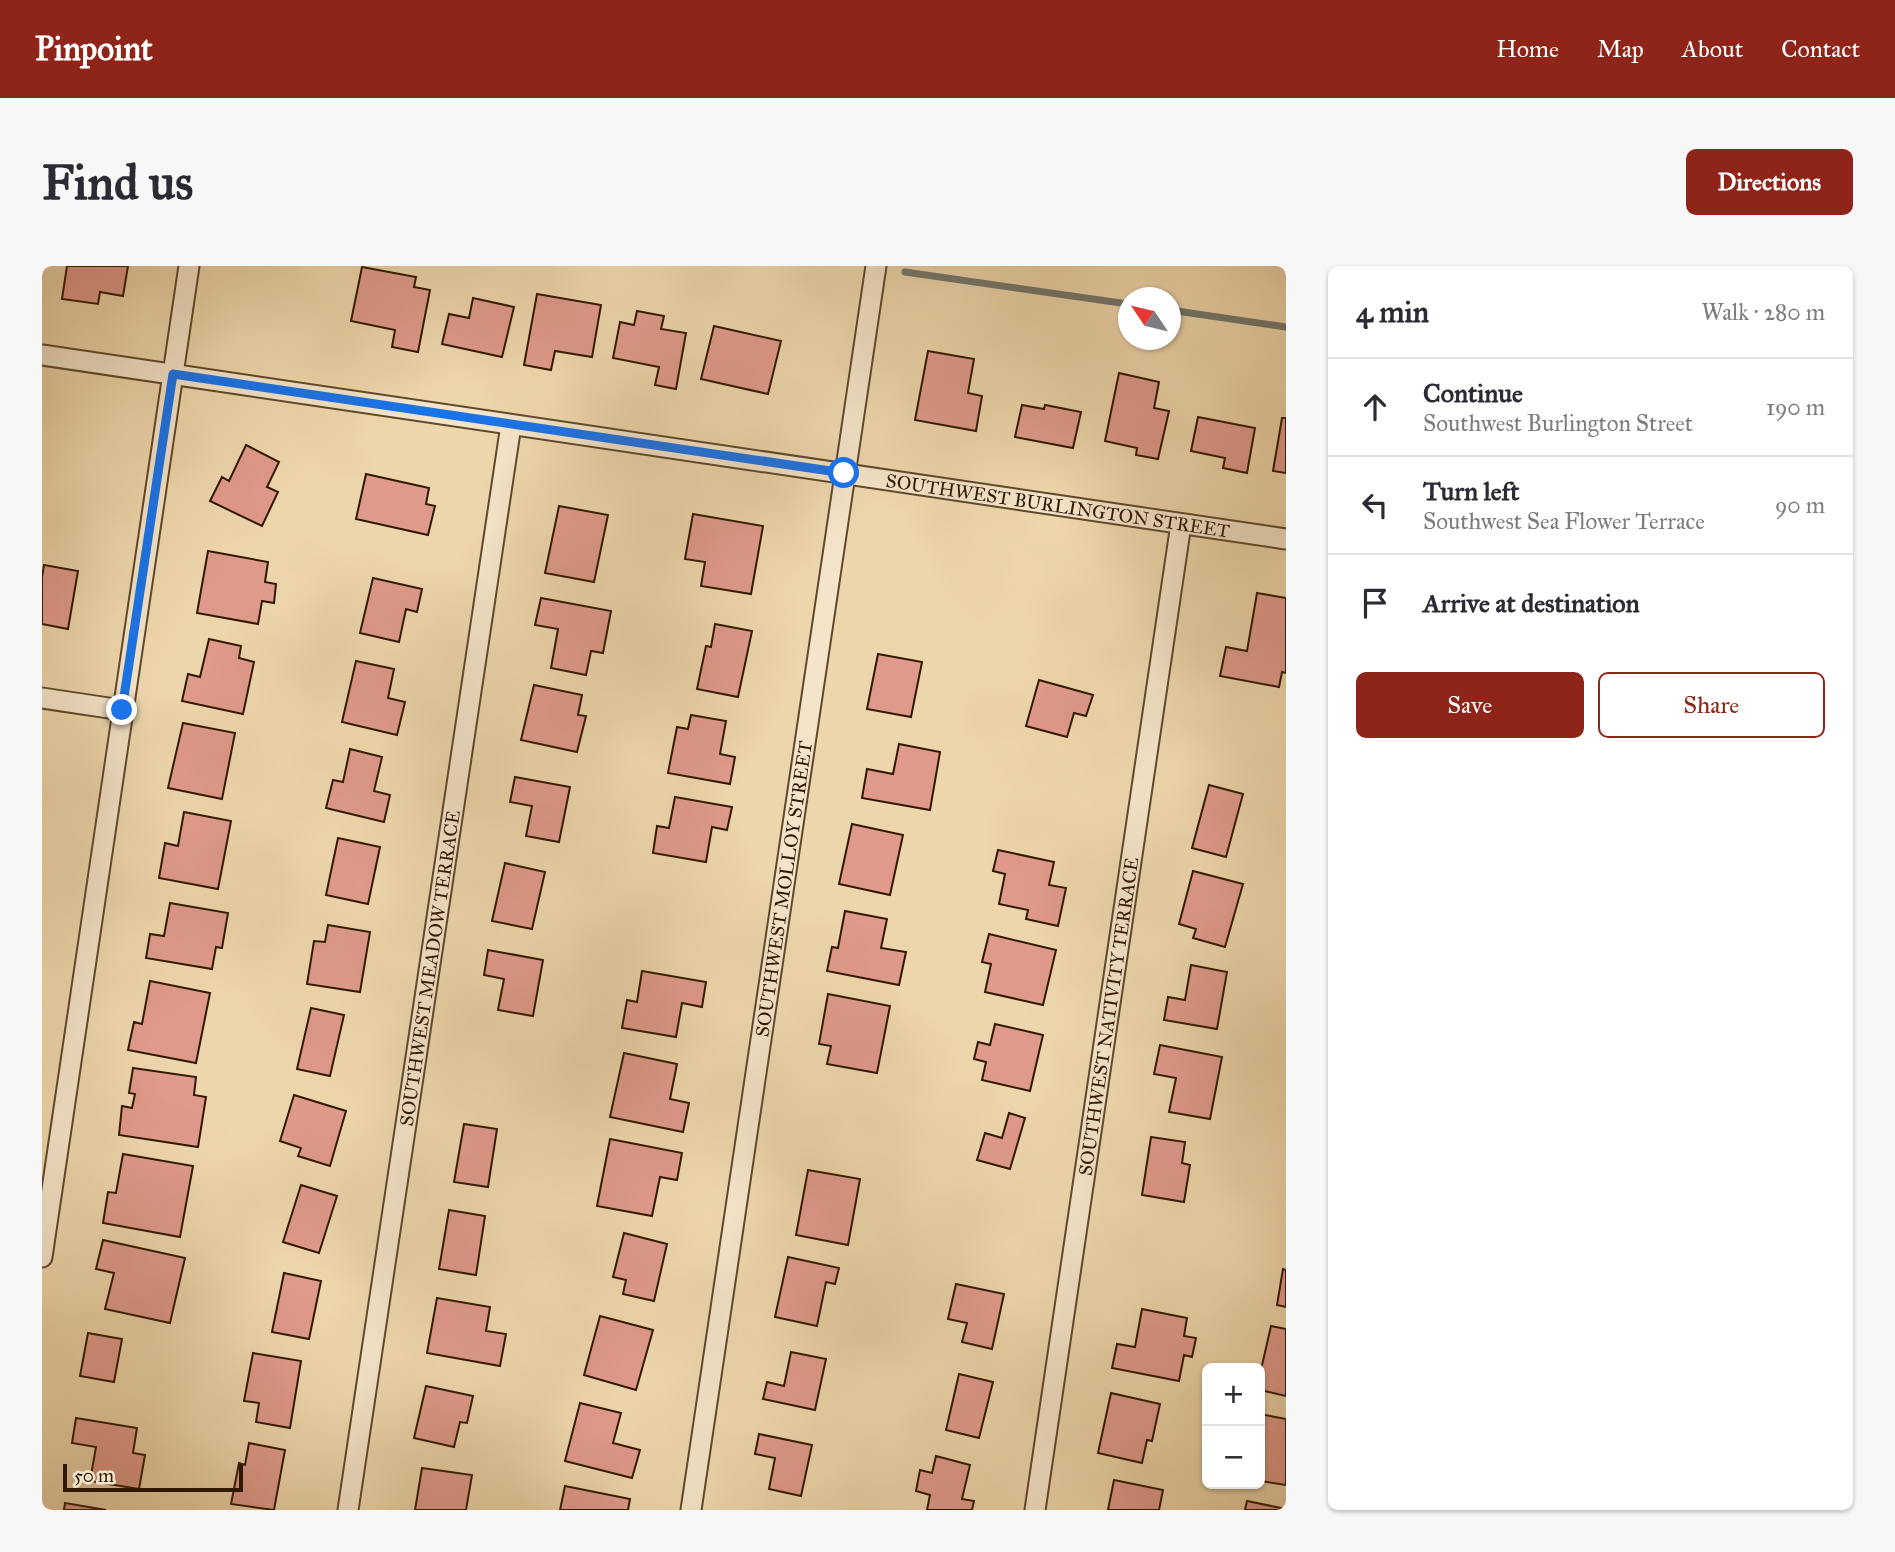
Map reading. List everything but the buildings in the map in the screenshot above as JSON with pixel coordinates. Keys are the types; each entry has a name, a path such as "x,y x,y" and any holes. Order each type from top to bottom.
{"street":[{"path":"42,1256 189,266"},
{"name":"SOUTHWEST MOLLOY STREET","path":"691,1510 876,266"},
{"name":"SOUTHWEST BURLINGTON STREET","path":"42,355 1286,540"},
{"name":"SOUTHWEST MEADOW TERRACE","path":"348,1510 511,425"},
{"name":"SOUTHWEST NATIVITY TERRACE","path":"1035,1510 1181,524"},
{"path":"42,698 122,710"}],"waterway":[{"path":"905,272 1118,303"},
{"path":"1181,312 1286,327"}],"route":[{"path":"122,710 173,374 844,473"}]}
